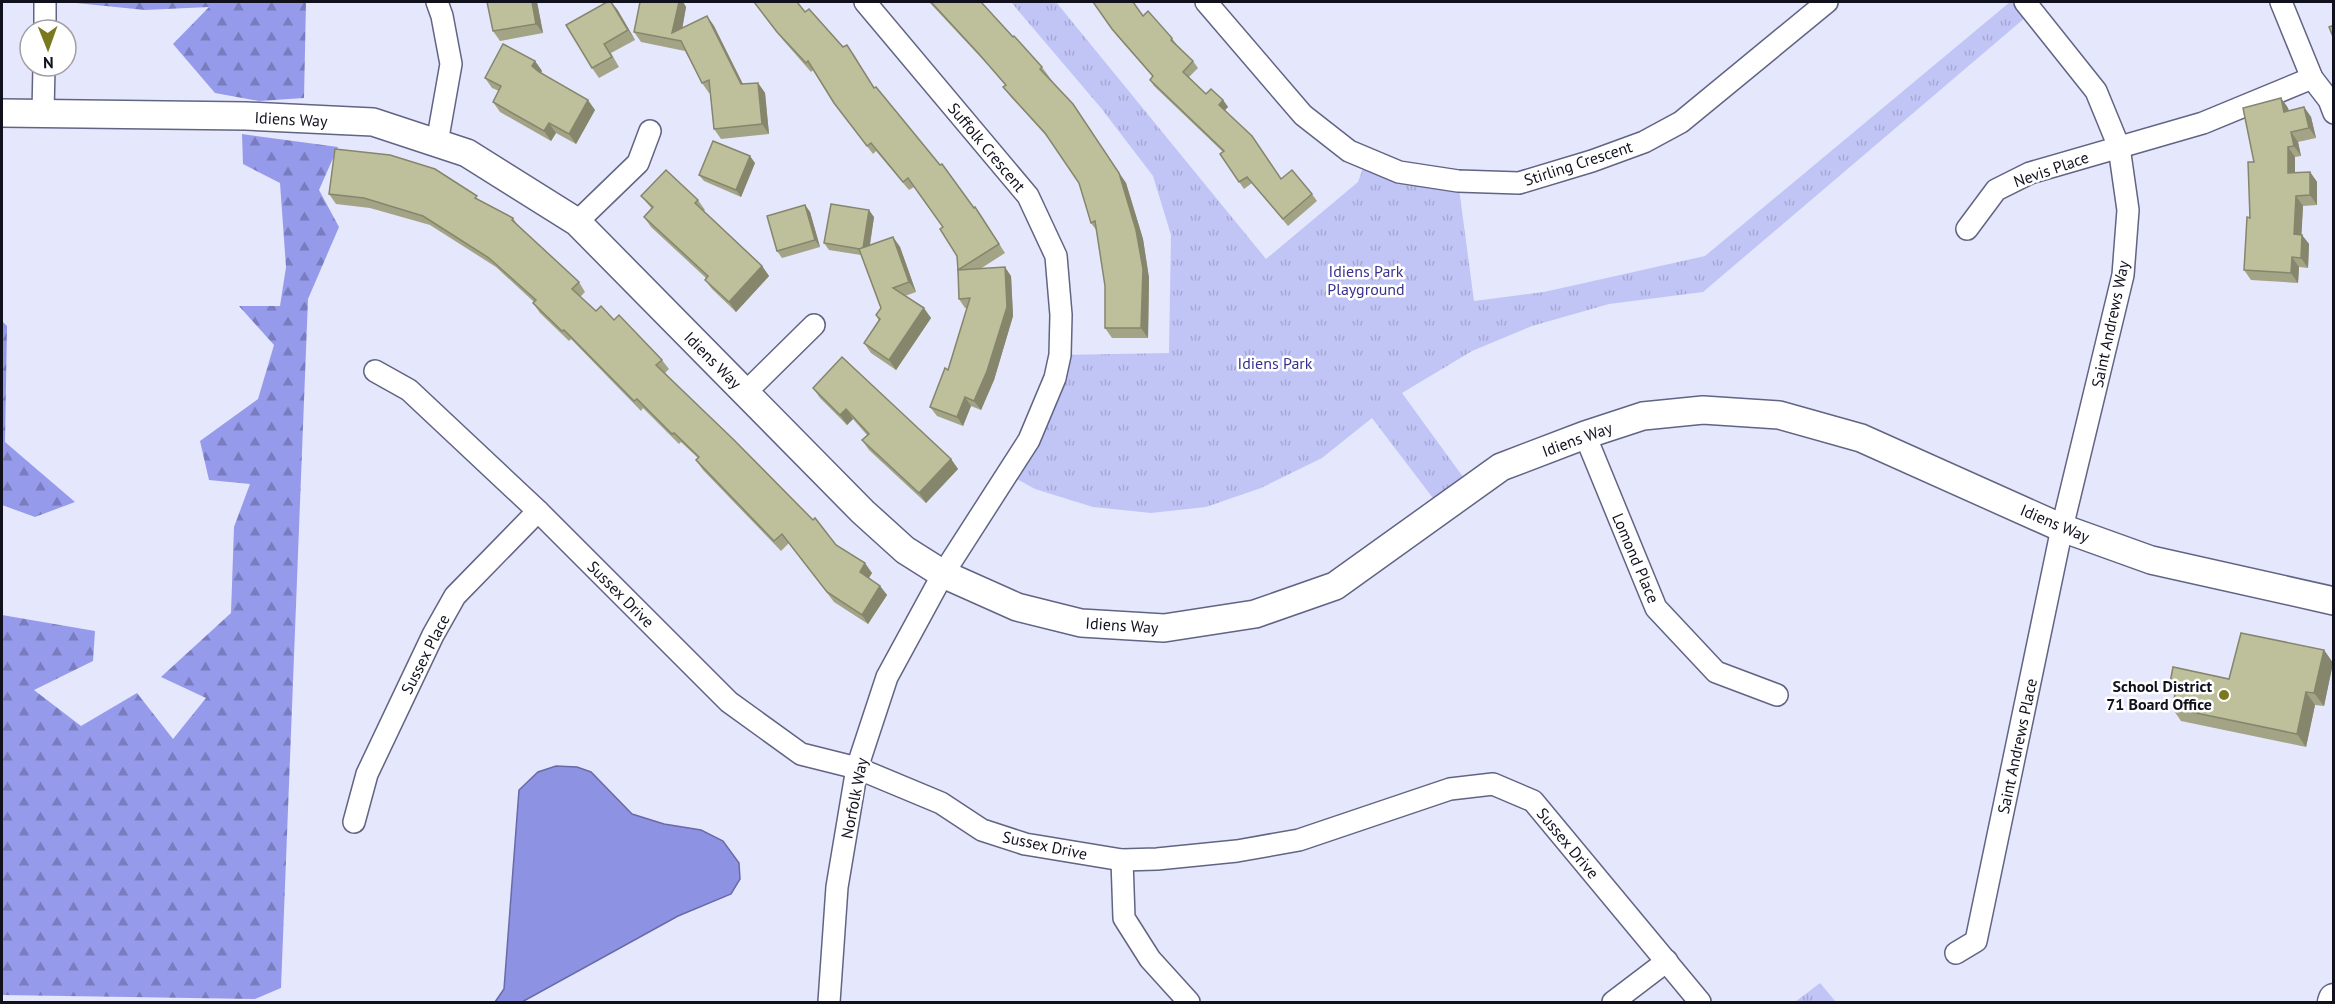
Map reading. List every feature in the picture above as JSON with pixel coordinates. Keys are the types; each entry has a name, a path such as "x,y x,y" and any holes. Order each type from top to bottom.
{"street":[{"path":"45,2 45,18"},
{"path":"437,2 451,64 437,143"},
{"name":"Suffolk Crescent","path":"865,2 1028,196 1056,256 1061,315 1060,355 1055,378 1029,440 943,574"},
{"name":"Stirling Crescent","path":"1206,2 1303,115 1349,151 1400,172 1458,181 1519,183 1592,161 1644,142 1681,122 1827,2"},
{"name":"Saint Andrews Way","path":"2025,2 2096,91 2119,147 2128,210 2123,275 2062,528"},
{"path":"2281,2 2312,78 2328,100 2334,113"},
{"path":"43,113 44,78"},
{"name":"Nevis Place","path":"1967,229 1996,190 2030,173 2203,123 2312,78"},
{"name":"Idiens Way","path":"2,113 246,116 373,122 467,153 577,222 745,393 905,550 943,574 1017,607 1081,623 1164,628 1255,614 1335,586 1501,466 1643,416 1703,410 1779,415 1861,438 2062,528 2151,560 2334,601"},
{"path":"577,222 638,164 650,131"},
{"path":"745,393 814,325"},
{"name":"Sussex Drive","path":"375,371 409,390 538,511 729,702 801,754 857,768 941,803 982,830 1025,844 1122,860 1237,851 1299,840 1450,789 1493,784 1533,801 1701,1002"},
{"name":"Lomond Place","path":"1585,435 1656,608 1716,672 1777,695"},
{"name":"Sussex Place","path":"354,822 367,774 433,634 455,596 538,511"},
{"name":"Saint Andrews Place","path":"1956,953 1976,941 2062,528"},
{"name":"Norfolk Way","path":"829,1002 837,887 857,768 887,677 943,574"},
{"path":"1122,860 1124,918 1150,959 1189,1002"},
{"path":"1613,1002 1667,961"}],"green space":[{"path":"66,2 306,2 304,98 259,101 215,93 173,44 209,7 145,10"},
{"name":"Idiens Park","path":"1011,2 1056,2 1266,259 1358,182 1367,158 1458,181 1474,301 1544,292 1705,256 2010,2 2025,2 2033,11 1703,292 1609,304 1532,326 1472,351 1402,393 1471,488 1442,510 1372,418 1322,458 1261,488 1206,507 1151,513 1093,507 1035,489 1008,474 1060,355 1169,353 1171,235 1153,176 1101,108"},
{"path":"242,134 338,147 319,190 339,227 308,299 281,988 255,999 2,995 2,615 95,631 93,661 34,690 81,726 137,693 173,739 206,698 161,677 231,613 234,527 250,484 209,480 200,441 258,399 274,345 239,306 280,306 286,267 280,183 243,164"},
{"path":"2,321 7,326 5,442 75,502 35,517 2,505"},
{"path":"1820,983 1836,1002 1795,1002"}],"shaded area":[{"path":"556,766 577,767 591,772 632,814 664,824 701,830 723,841 739,863 740,879 731,894 678,916 522,1002 495,1002 504,989 519,790 538,772"}],"building":[{"path":"487,2 532,2 536,24 493,31"},
{"path":"607,2 611,2 628,30 604,44 612,57 592,68 566,25"},
{"path":"640,2 679,2 672,33 707,16 741,84 758,83 762,124 714,129 709,80 702,83 681,41 634,32"},
{"path":"754,2 797,2 805,12 809,9 843,47 847,45 874,88 876,87 940,165 942,164 975,207 999,244 958,270 957,256 940,229 943,227 908,178 903,182 871,143 867,146 834,103 808,61 806,63 777,32"},
{"path":"931,2 981,2 1073,104 1119,173 1136,230 1143,269 1141,328 1105,328 1105,286 1095,221 1091,223 1079,183 1045,133 1003,87 1006,85"},
{"path":"1093,2 1133,2 1143,16 1148,11 1172,38 1171,40 1193,61 1183,72 1206,94 1211,89 1223,100 1219,105 1252,136 1281,179 1292,170 1312,194 1283,219 1247,177 1239,182 1220,154 1224,151 1150,80 1153,76 1112,29"},
{"path":"2334,25 2334,39 2329,27"},
{"path":"503,44 535,61 532,66 539,72 588,100 569,134 549,123 544,131 493,102 501,86 485,78"},
{"path":"2281,98 2284,112 2304,107 2309,128 2291,132 2294,146 2288,147 2288,173 2310,172 2310,195 2296,196 2294,234 2302,235 2301,258 2292,257 2291,273 2244,270 2247,217 2250,218 2248,162 2254,162 2243,108"},
{"path":"713,141 750,156 736,190 699,175"},
{"path":"335,149 390,155 435,169 477,196 475,198 513,218 512,220 579,282 572,289 596,311 601,306 614,320 619,315 662,360 656,365 813,520 815,518 836,545 865,563 860,572 880,586 862,615 827,592 782,534 774,541 696,460 699,457 637,399 634,401 564,330 562,331 533,303 536,300 489,258 423,216 364,198 329,194"},
{"path":"666,170 698,200 695,203 762,266 729,302 705,280 708,276 644,217 653,207 641,196"},
{"path":"831,204 869,210 863,248 824,243"},
{"path":"805,205 815,240 777,251 767,216"},
{"path":"893,237 909,282 893,288 924,308 889,360 864,343 880,319 876,315 881,308 859,249"},
{"path":"1005,267 1007,307 987,371 974,401 965,397 957,417 930,407 945,368 948,370 970,298 959,299 958,270"},
{"path":"842,357 951,459 919,493 862,440 869,434 846,409 840,415 813,388"},
{"name":"School District 71 Board Office","path":"2241,633 2324,650 2314,693 2306,692 2297,734 2172,708 2176,690 2169,688 2173,667 2229,679"}],"place":[{"name":"School District 71 Board Office","path":"2224,695"}],"park label":[{"name":"Idiens Park Playground","path":"1366,280"}]}
